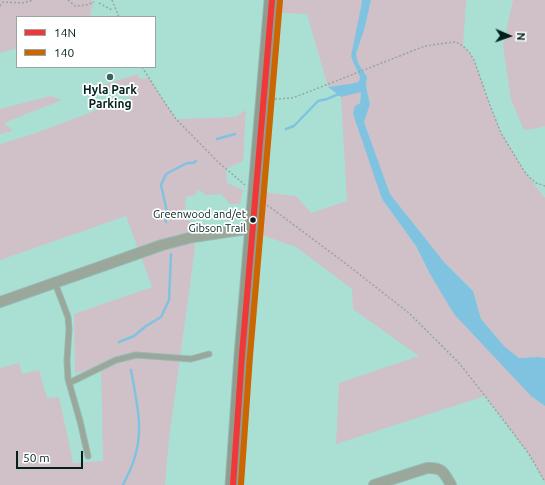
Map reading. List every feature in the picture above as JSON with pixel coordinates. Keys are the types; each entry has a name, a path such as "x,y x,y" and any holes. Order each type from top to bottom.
{"main road":[{"path":"233,485 272,0"}],"street":[{"path":"0,302 162,245 253,228"},
{"path":"374,485 427,468 440,470 445,474 451,485"}],"lane":[{"path":"55,283 68,317 68,379 88,456"},
{"path":"69,383 116,360 136,355 191,359 209,354"}],"path":[{"path":"0,6 3,2 22,3 34,0"},
{"path":"68,0 75,6 86,5 94,2"},
{"path":"112,0 119,16"},
{"path":"98,3 112,10"},
{"path":"264,98 292,98 425,46 446,42 456,42 469,52 474,60 501,133 524,171 536,182 545,186"},
{"path":"143,68 176,119 216,160 248,188"},
{"path":"262,202 341,260 408,313 445,349 460,364 529,454 545,482"}],"shaded area":[{"path":"0,0 92,0 94,5 92,6 90,16 16,16 16,48 0,53"},
{"path":"283,0 362,0 354,64 360,77 359,81 356,83 328,87 307,14 282,13"},
{"path":"371,0 467,0 463,46 474,60 501,133 524,171 545,198 545,358 519,358 505,347 481,319 473,291 444,262 390,194 364,122 370,103 366,86 367,77 358,63 356,54 365,27"},
{"path":"513,0 545,0 545,126 539,128 524,130 511,100 503,46"},
{"path":"137,74 141,79 149,78 176,119 235,117 246,110 243,161 226,169 227,183 243,190 240,204 230,204 221,194 206,195 197,189 196,195 186,197 185,209 190,222 195,248 169,439 165,485 0,485 0,368 19,363 22,374 39,370 47,398 59,397 73,463 103,461 101,368 75,373 74,314 152,287 126,216 0,260 0,144 33,134 132,97 125,85 102,92 101,86"},
{"path":"361,91 360,103 355,106 382,199 416,246 430,274 531,396 545,406 545,482 529,454 485,396 336,444 339,383 419,356 353,309 352,289 296,247 259,234 263,192 296,196 311,213 347,201 341,97"},
{"path":"50,96 62,100 4,123 13,131 0,134 0,109"}],"water":[{"path":"362,0 371,0 365,27 356,54 358,63 367,77 366,86 370,104 364,122 390,194 444,262 473,291 481,319 505,347 519,358 545,358 545,406 531,396 454,314 430,274 416,246 382,199 353,114 355,106 360,103 361,92 341,97 328,87 356,83 359,81 360,77 351,56"}],"waterway":[{"path":"286,129 294,126 318,101 341,93"},
{"path":"217,139 235,134"},
{"path":"166,222 165,215 167,212 161,185 166,174 187,163 193,163 196,161"},
{"path":"119,342 134,336 146,326 161,317 169,300 171,254"},
{"path":"123,485 134,460 139,435 137,403 131,370"}],"transit line":[{"name":"14N","path":"233,485 242,355 272,0"},
{"name":"140","path":"241,485 250,356 280,1"}],"place":[{"name":"Hyla Park Parking","path":"110,77"},
{"name":"Greenwood and/et Gibson Trail","path":"253,220"}]}
